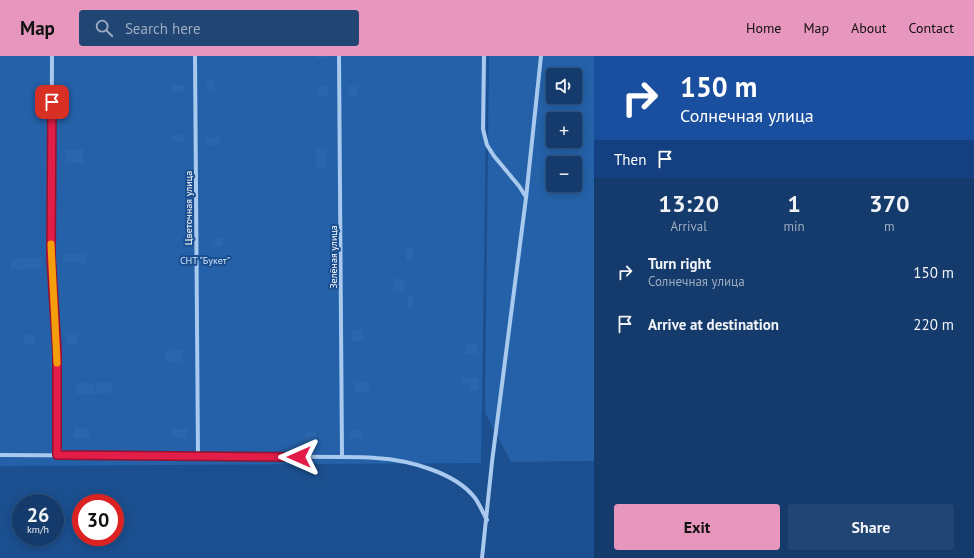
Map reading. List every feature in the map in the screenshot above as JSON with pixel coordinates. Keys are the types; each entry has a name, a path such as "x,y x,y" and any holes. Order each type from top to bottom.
{"street":[{"path":"52,56 51,257 57,352 57,455"},
{"name":"Цветочная улица","path":"196,56 198,456"},
{"name":"Зелёная улица","path":"339,56 342,457"},
{"path":"484,56 483,129 487,145 494,156 519,186 526,198"},
{"path":"482,558 492,462 526,198 541,56"},
{"path":"0,455 342,457 399,460 444,475 456,481 475,498 487,520"}],"green space":[{"name":"СНТ \"Букет\"","path":"0,56 487,56 481,463 0,466"},
{"path":"489,56 594,56 594,461 511,462 485,413"}],"building":[{"path":"316,56 326,56 326,58 316,58"},
{"path":"207,80 215,80 215,92 207,92"},
{"path":"171,85 184,85 184,91 171,92"},
{"path":"327,85 328,96 319,96 318,86"},
{"path":"348,86 357,86 357,96 348,96"},
{"path":"172,135 184,135 184,142 172,142"},
{"path":"205,137 220,137 220,145 205,145"},
{"path":"83,149 83,163 65,163 65,150"},
{"path":"316,149 326,149 326,169 316,169"},
{"path":"213,238 223,238 223,247 212,246"},
{"path":"406,248 413,248 413,260 406,260"},
{"path":"63,253 85,254 85,263 63,263"},
{"path":"41,257 41,268 11,270 11,259"},
{"path":"211,257 219,257 219,265 211,265"},
{"path":"393,279 405,279 404,292 393,292"},
{"path":"408,296 413,296 413,307 408,307"},
{"path":"352,330 363,330 363,341 352,341"},
{"path":"67,334 77,334 77,345 67,345"},
{"path":"24,335 35,335 35,344 24,344"},
{"path":"466,343 477,344 477,354 466,354"},
{"path":"171,350 182,350 182,363 165,361 165,352 171,352"},
{"path":"462,378 478,378 478,390 469,390 469,384 462,384"},
{"path":"355,382 369,382 369,392 355,392"},
{"path":"76,383 94,383 94,394 76,394"},
{"path":"96,383 112,383 111,393 96,393"},
{"path":"74,428 89,428 89,438 74,438"},
{"path":"172,429 187,429 187,439 172,438"},
{"path":"351,430 363,430 362,439 350,439"},
{"path":"306,431 316,431 316,443 306,443"}],"slow traffic":[{"path":"51,244 57,363"}],"route":[{"path":"52,102 51,257 57,352 57,455 299,457"}]}
